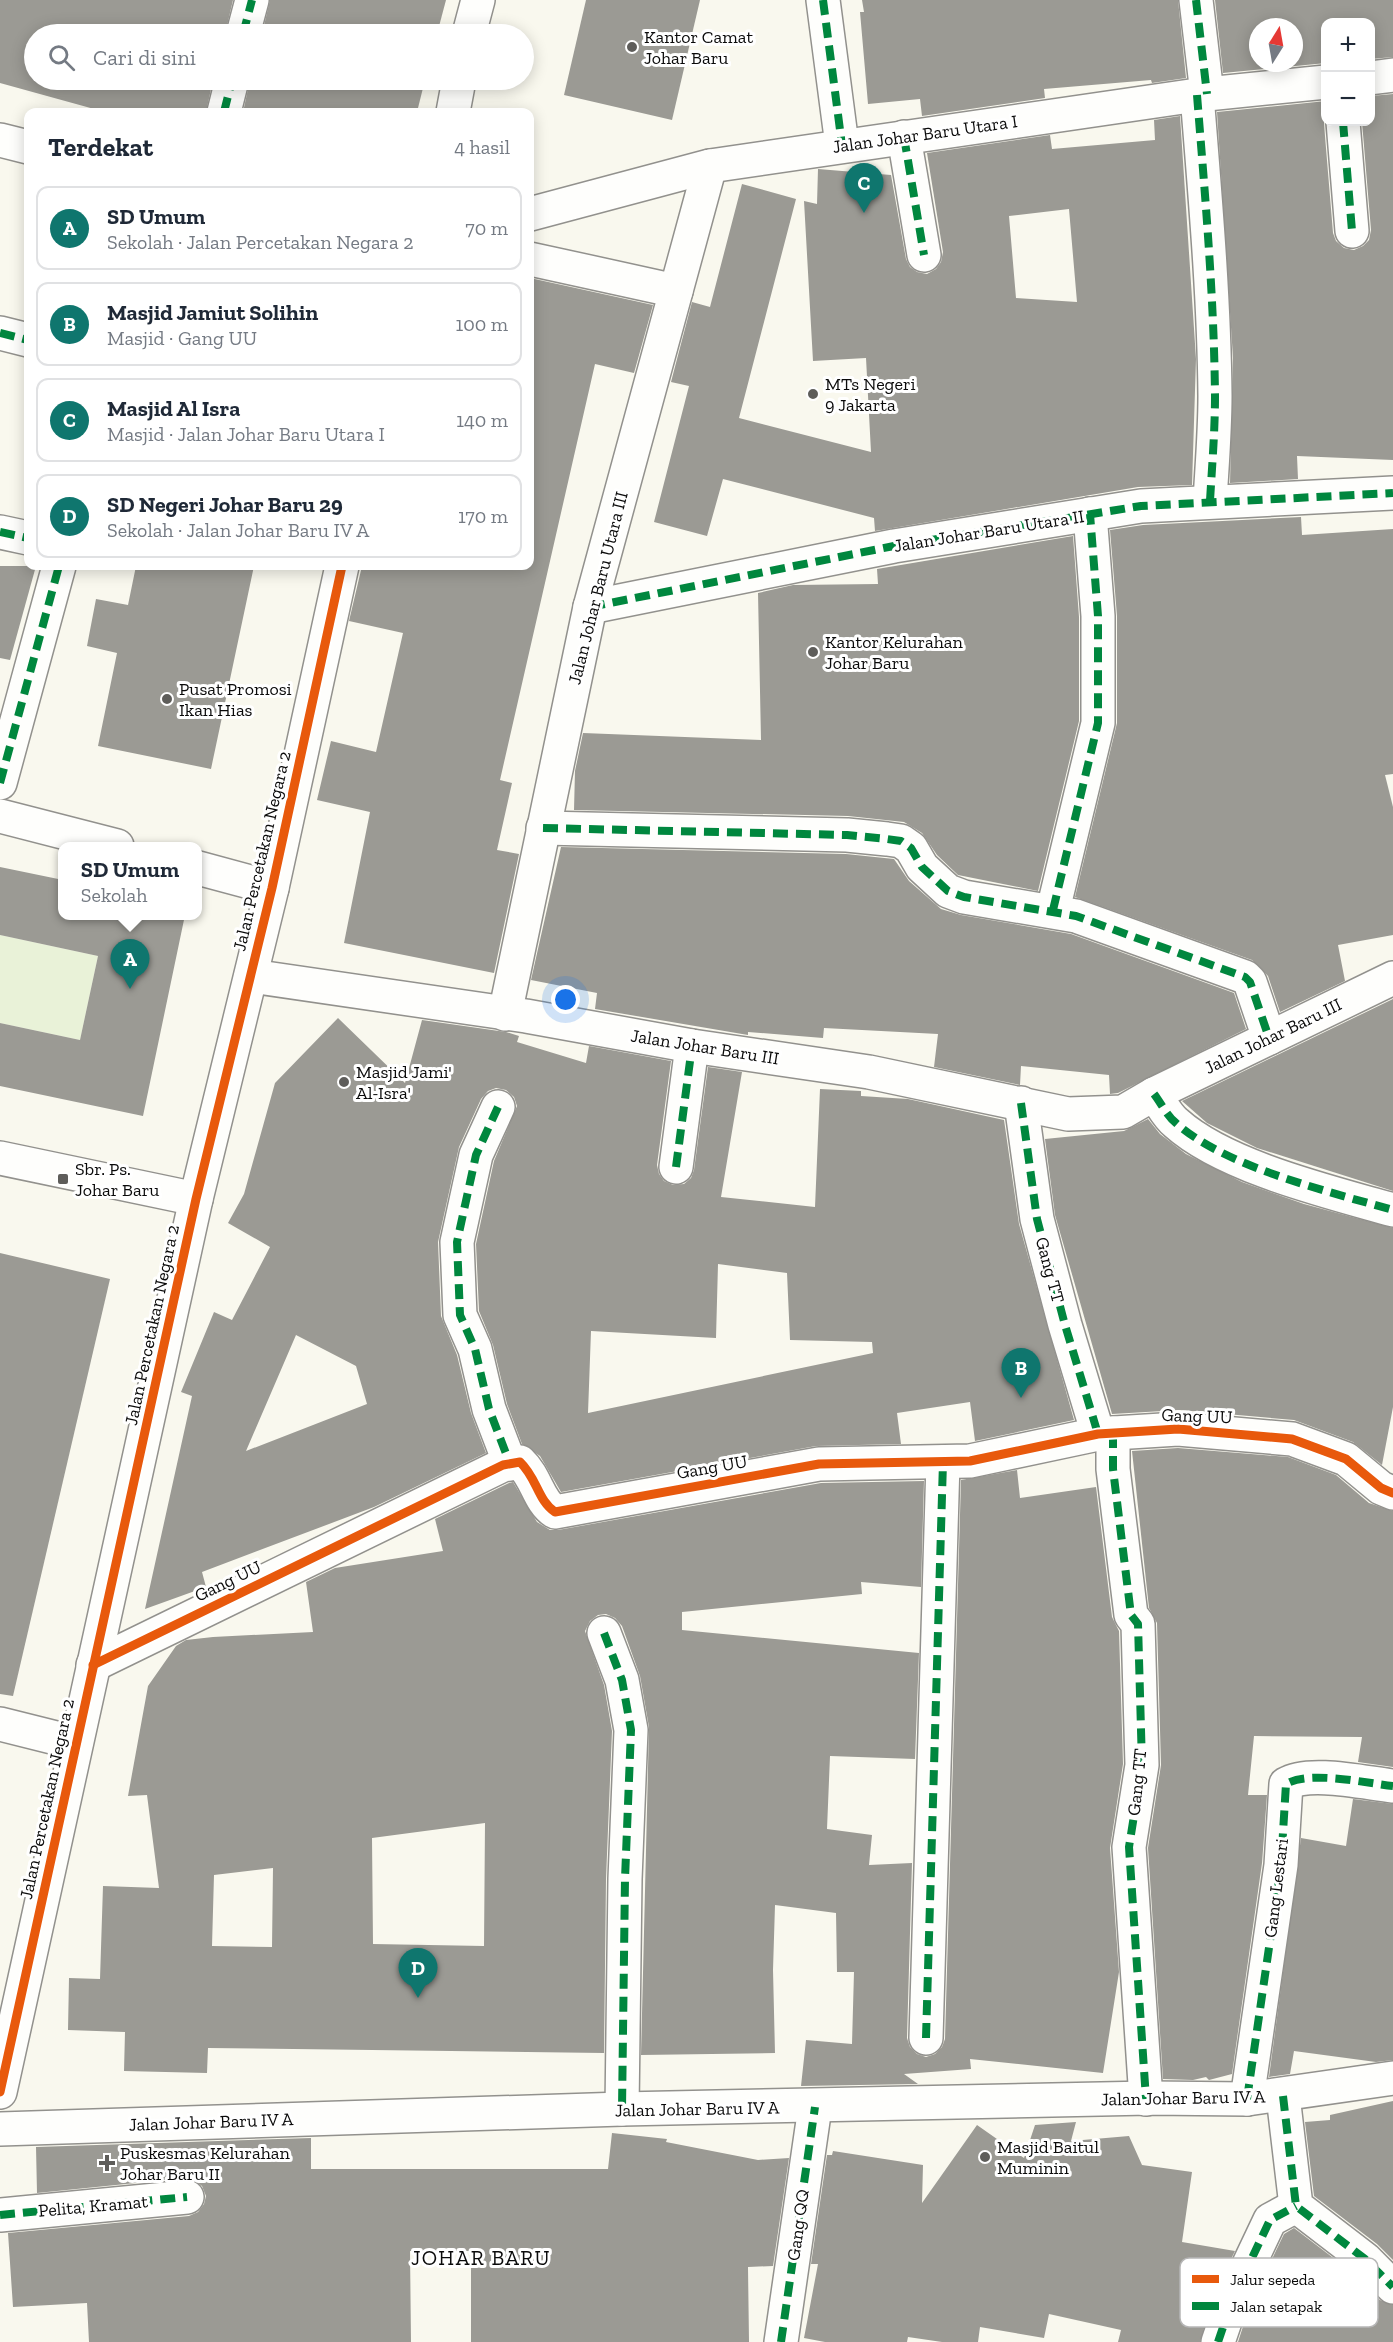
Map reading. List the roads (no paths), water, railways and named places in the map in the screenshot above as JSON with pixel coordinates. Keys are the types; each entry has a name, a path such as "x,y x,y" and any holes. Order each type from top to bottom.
{"street":[{"path":"246,24 252,0"},
{"path":"472,24 478,0"},
{"path":"822,0 842,146"},
{"path":"1196,0 1214,328 1215,399 1210,501"},
{"path":"1375,77 1393,75"},
{"name":"Jalan Johar Baru Utara I","path":"534,213 710,166 1202,94 1321,82"},
{"path":"225,108 230,90"},
{"path":"454,108 457,90"},
{"path":"1343,126 1352,231"},
{"path":"904,137 924,255"},
{"path":"0,140 24,146"},
{"name":"Jalan Johar Baru Utara III","path":"505,1014 590,607 710,166"},
{"path":"534,260 676,291"},
{"path":"0,333 24,339"},
{"name":"Jalan Johar Baru Utara II","path":"590,607 894,546 1141,506 1393,494"},
{"path":"1053,910 1098,723 1098,616 1090,514"},
{"path":"0,532 24,537"},
{"path":"0,783 58,570"},
{"name":"Jalan Percetakan Negara 2","path":"0,2092 196,1199 272,888 341,570"},
{"path":"0,816 101,842"},
{"path":"543,828 847,835 901,842 911,848 922,867 948,891 964,897 1053,910 1124,931 1245,977 1250,982 1269,1038"},
{"path":"202,869 272,888"},
{"name":"Jalan Johar Baru III","path":"251,976 868,1072 1021,1102 1068,1114 1123,1112 1154,1094 1393,978"},
{"path":"676,1167 692,1046"},
{"path":"1154,1094 1175,1123 1210,1145 1263,1171 1393,1210"},
{"name":"Gang TT","path":"1021,1102 1037,1219 1065,1325 1105,1433 1113,1469 1131,1615 1138,1624 1142,1765 1129,1847 1146,2098"},
{"path":"498,1107 476,1155 457,1242 460,1315 475,1349 489,1409 510,1464"},
{"path":"0,1158 196,1199"},
{"name":"Gang UU","path":"93,1665 510,1464 520,1462 532,1473 546,1506 555,1512 819,1464 970,1461 1105,1433 1178,1429 1292,1439 1346,1459 1381,1488 1393,1493"},
{"path":"926,2038 943,1462"},
{"path":"604,1632 622,1680 631,1730 625,1879 622,2109"},
{"path":"0,1724 76,1743"},
{"name":"Gang Lestari","path":"1247,2099 1281,1865 1286,1784 1294,1779 1317,1778 1393,1786"},
{"name":"Jalan Johar Baru IV A","path":"0,2129 622,2109 815,2107 1146,2098 1247,2099 1283,2096 1393,2078"},
{"path":"1283,2096 1296,2206 1364,2258"},
{"name":"Gang QQ","path":"781,2342 815,2107"},
{"name":"Pelita, Kramat","path":"0,2215 187,2197"},
{"path":"1252,2258 1270,2220 1296,2206"},
{"path":"1378,2272 1393,2287"},
{"path":"1218,2342 1223,2327"}],"place":[{"name":"Kantor Camat Johar Baru","path":"632,47"},
{"name":"Masjid Al Isra","path":"864,213"},
{"name":"MTs Negeri 9 Jakarta","path":"813,394"},
{"name":"Kantor Kelurahan Johar Baru","path":"813,652"},
{"name":"Pusat Promosi Ikan Hias","path":"167,699"},
{"name":"SD Umum","path":"130,989"},
{"name":"Masjid Jami' Al-Isra'","path":"344,1082"},
{"name":"Sbr. Ps. Johar Baru","path":"63,1179"},
{"name":"Masjid Jamiut Solihin","path":"1021,1398"},
{"name":"SD Negeri Johar Baru 29","path":"418,1998"},
{"name":"Masjid Baitul Muminin","path":"985,2157"},
{"name":"Puskesmas Kelurahan Johar Baru II","path":"107,2163"}],"district":[{"name":"JOHAR BARU","path":"481,2257"}]}
